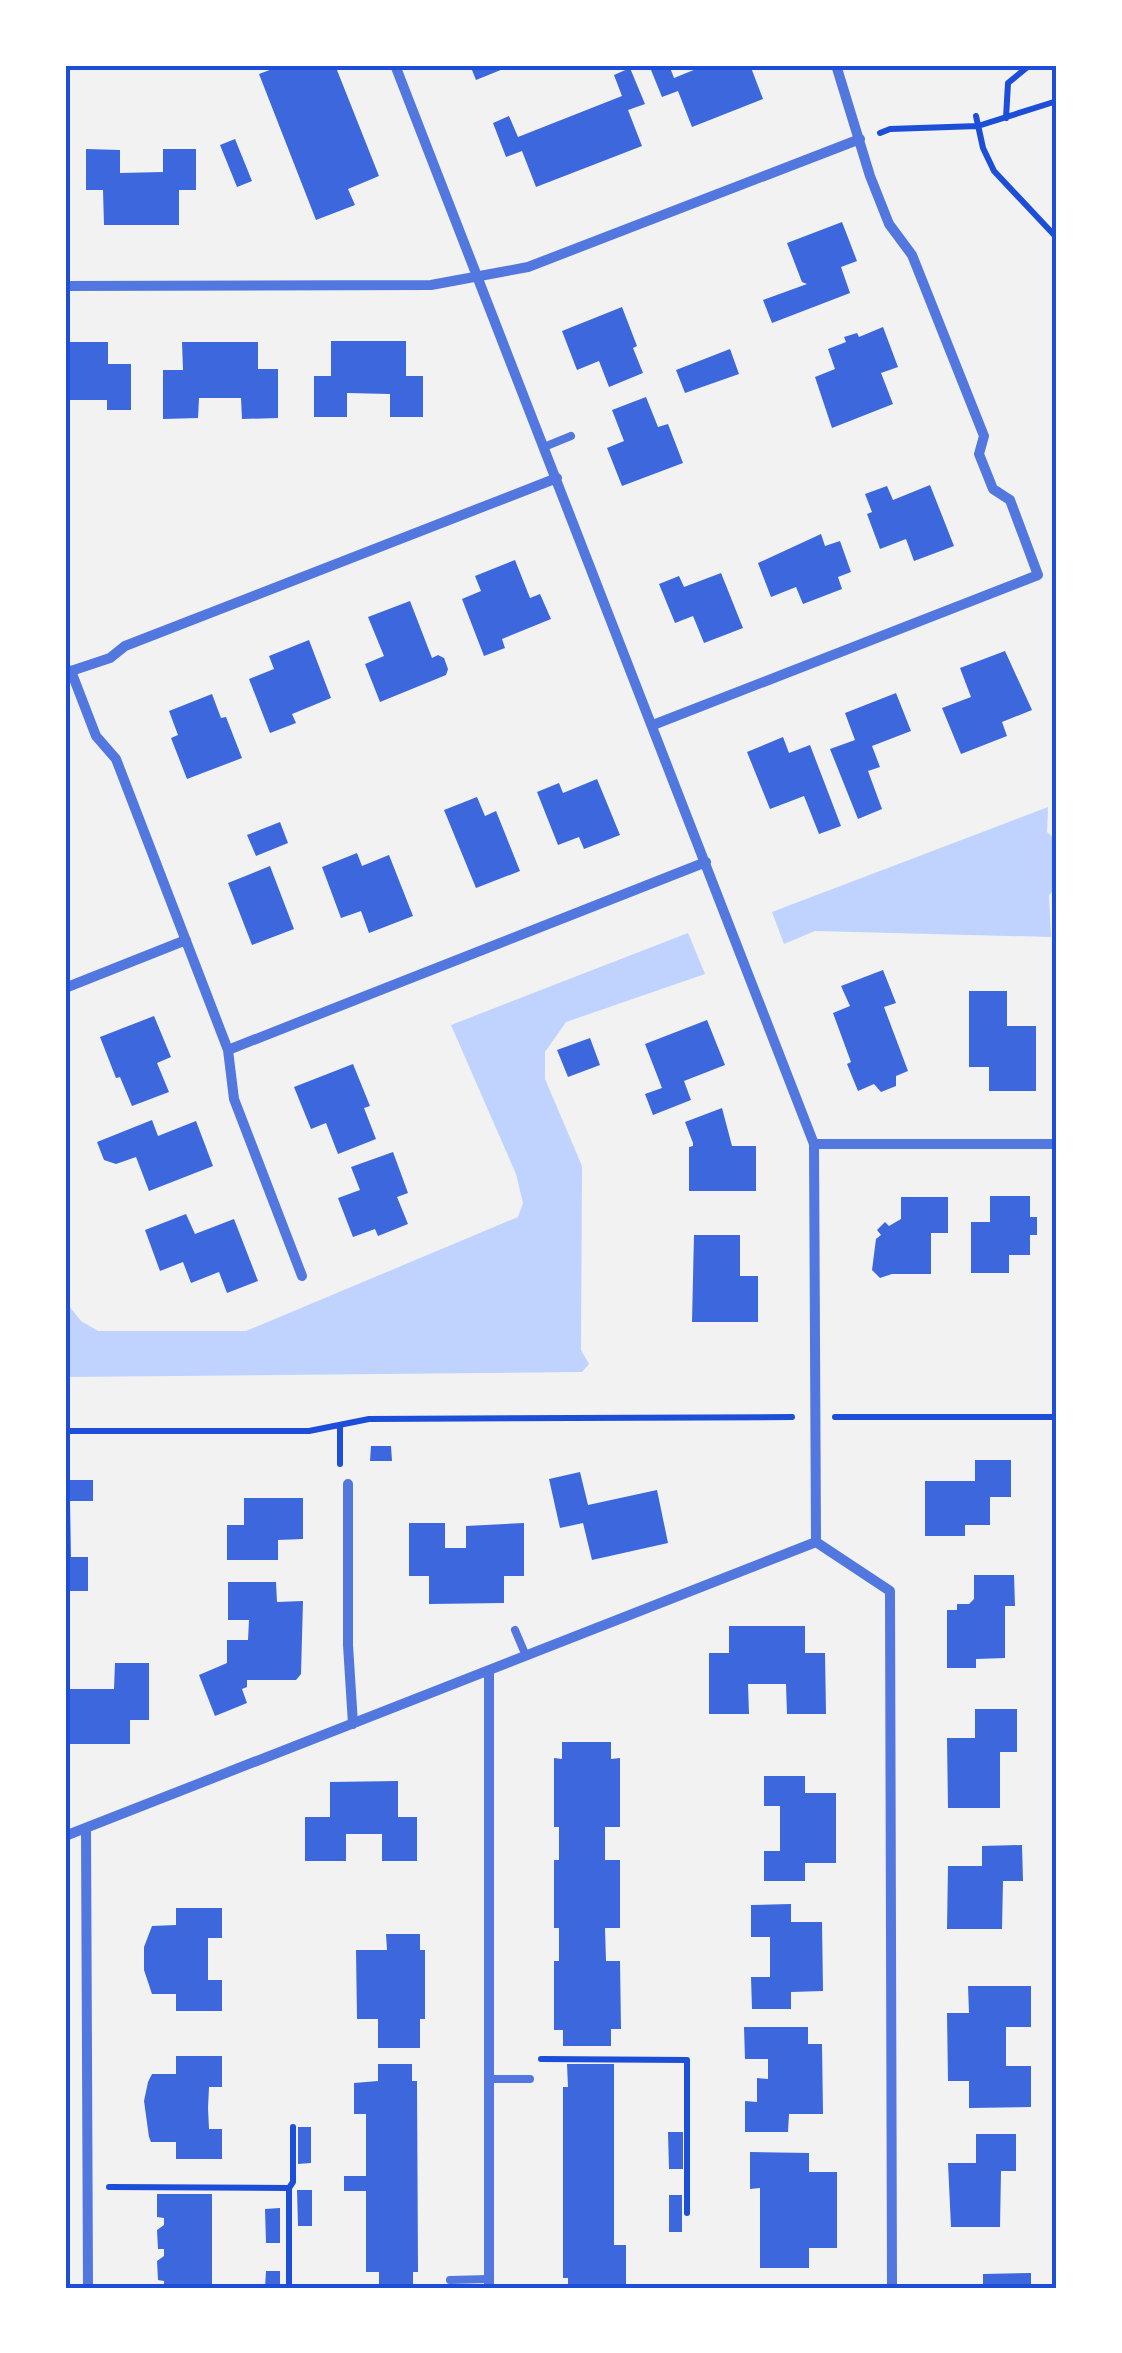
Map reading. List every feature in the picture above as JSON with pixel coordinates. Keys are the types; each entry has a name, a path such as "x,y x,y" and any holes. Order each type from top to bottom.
{"street":[{"path":"395,65 814,1144 816,1542"},
{"path":"653,725 1038,574 1010,500 993,489 979,454 984,436 912,254 889,224 836,65"},
{"path":"65,286 431,285 528,267 860,139"},
{"path":"302,1276 234,1099 228,1050 186,940 116,759 96,736 68,670 110,658 125,646 556,478"},
{"path":"228,1050 706,862"},
{"path":"65,988 186,940"},
{"path":"814,1144 1057,1144"},
{"path":"348,1484 348,1645 354,1724"},
{"path":"65,1836 816,1542"},
{"path":"816,1542 890,1591 892,2288"},
{"path":"489,1671 489,2284"},
{"path":"86,1828 88,2288"}],"lane":[{"path":"544,447 571,436"},
{"path":"515,1630 526,1656"},
{"path":"489,2080 530,2079"},
{"path":"450,2280 489,2284"}],"path":[{"path":"1006,118 1008,83 1030,65"},
{"path":"860,139 890,129 978,126 1057,101"},
{"path":"976,116 983,148 994,171 1057,238"},
{"path":"65,1431 310,1432 370,1419 793,1417"},
{"path":"838,1417 1057,1417"},
{"path":"340,1425 340,1472"},
{"path":"531,2059 686,2060 686,2214"},
{"path":"289,2288 293,2127"},
{"path":"106,2187 289,2188"}],"water":[{"path":"1048,807 1047,832 1057,841 1057,887 1049,895 1051,937 815,931 784,944 772,912"},
{"path":"688,933 705,974 566,1022 545,1052 545,1079 582,1166 581,1350 589,1364 582,1372 65,1377 65,1301 81,1321 98,1331 246,1331 518,1217 523,1203 516,1174 451,1025"}],"building":[{"path":"283,65 335,65 379,176 348,189 355,205 316,220 259,74"},
{"path":"470,65 513,65 476,80"},
{"path":"649,65 669,65 674,78 706,65 750,65 763,99 692,127 678,91 662,97"},
{"path":"630,68 645,104 628,110 642,146 536,187 522,151 506,157 493,123 509,116 518,137 622,96 614,75"},
{"path":"235,139 252,181 237,187 220,145"},
{"path":"86,149 120,150 120,173 163,172 163,149 196,149 196,190 179,190 179,225 104,225 103,190 86,190"},
{"path":"842,222 857,261 841,267 850,293 772,323 763,300 807,284 802,282 787,243"},
{"path":"622,307 643,373 609,387 599,361 577,370 562,331"},
{"path":"883,327 898,367 881,373 893,404 832,428 815,377 835,369 828,349 846,342 844,337 857,333 859,337"},
{"path":"331,341 406,341 406,376 423,376 423,417 390,417 390,394 347,393 347,417 314,417 314,376 331,376"},
{"path":"65,342 108,342 108,364 131,364 131,410 107,410 107,400 65,400"},
{"path":"182,342 258,342 258,369 278,369 278,418 242,419 241,398 199,398 198,418 163,419 163,370 183,370"},
{"path":"730,349 739,374 685,393 676,370"},
{"path":"646,397 658,427 668,424 683,463 622,486 607,448 624,441 612,410"},
{"path":"930,485 954,546 914,561 906,539 880,549 867,514 872,512 865,494 887,486 893,500"},
{"path":"821,534 825,546 840,541 851,572 838,577 842,589 803,604 796,587 771,597 758,563"},
{"path":"515,560 530,598 540,594 551,619 502,639 505,648 484,656 462,599 481,591 475,576"},
{"path":"721,573 743,628 704,643 693,616 675,623 659,584 679,576 684,587"},
{"path":"410,601 432,658 444,658 448,669 446,675 380,702 365,664 384,656 368,617"},
{"path":"309,640 331,698 292,714 296,723 270,733 249,679 274,669 269,656"},
{"path":"1005,651 1032,710 1002,722 1007,736 961,754 942,708 971,697 960,668"},
{"path":"896,693 911,731 872,746 880,767 868,771 882,809 858,819 830,749 855,740 845,713"},
{"path":"212,694 242,758 187,779 171,738 178,735 169,711"},
{"path":"783,737 789,753 810,745 841,826 819,834 804,796 770,809 747,752"},
{"path":"597,779 620,835 584,849 579,837 558,845 537,792 559,783 563,793"},
{"path":"477,797 485,816 496,811 520,871 476,888 444,810"},
{"path":"280,822 288,843 256,856 247,835"},
{"path":"357,853 362,866 389,855 413,916 369,933 361,911 341,918 322,867"},
{"path":"270,866 294,929 252,945 228,883"},
{"path":"883,970 896,1003 884,1007 908,1071 896,1076 896,1086 881,1092 874,1084 858,1091 833,1013 850,1006 841,986"},
{"path":"969,991 1007,991 1007,1026 1036,1026 1036,1091 989,1091 989,1067 969,1067"},
{"path":"154,1016 171,1057 157,1063 169,1092 132,1106 100,1037"},
{"path":"707,1020 725,1065 684,1081 691,1100 653,1115 645,1094 662,1088 645,1044"},
{"path":"590,1038 600,1065 568,1077 557,1050"},
{"path":"353,1064 370,1106 364,1108 376,1139 338,1154 326,1123 311,1129 294,1087"},
{"path":"722,1108 732,1146 756,1146 756,1191 689,1191 689,1147 693,1143 685,1122"},
{"path":"152,1120 158,1136 196,1121 213,1166 149,1191 136,1157 116,1164 104,1160 97,1142"},
{"path":"393,1152 408,1193 397,1197 408,1224 378,1236 375,1229 353,1237 338,1198 360,1190 351,1167"},
{"path":"990,1196 1030,1196 1030,1217 1037,1217 1037,1235 1030,1235 1030,1255 1009,1255 1009,1273 971,1273 971,1222 990,1222"},
{"path":"901,1197 948,1197 948,1233 931,1233 931,1274 892,1274 880,1278 872,1270 876,1239 881,1235 877,1230 885,1222 889,1226 901,1219"},
{"path":"186,1214 195,1234 234,1219 258,1281 227,1293 219,1272 191,1283 183,1262 160,1271 145,1230"},
{"path":"694,1235 740,1235 740,1276 758,1276 758,1322 692,1322"},
{"path":"371,1446 391,1446 392,1461 370,1461"},
{"path":"975,1460 1011,1460 1011,1497 990,1497 990,1525 965,1525 965,1536 925,1536 925,1481 975,1481"},
{"path":"580,1472 588,1505 657,1490 668,1543 592,1560 583,1523 560,1528 549,1479"},
{"path":"65,1480 93,1480 93,1501 70,1501 71,1557 88,1557 88,1591 65,1591"},
{"path":"244,1498 303,1498 303,1539 278,1540 278,1560 227,1560 227,1525 244,1525"},
{"path":"409,1523 445,1523 445,1548 466,1548 466,1526 524,1523 524,1576 504,1576 504,1603 429,1604 429,1576 409,1576"},
{"path":"974,1575 1014,1575 1015,1606 1005,1606 1005,1658 976,1659 976,1668 947,1668 947,1610 957,1610 957,1604 969,1604 974,1599"},
{"path":"228,1582 276,1582 277,1602 303,1601 301,1674 296,1680 247,1680 247,1687 242,1689 247,1703 215,1716 199,1675 227,1663 227,1640 248,1640 249,1620 228,1620"},
{"path":"729,1626 805,1626 805,1653 825,1653 826,1714 787,1714 786,1684 748,1684 749,1714 709,1714 709,1653 729,1653"},
{"path":"65,1663 69,1663 70,1689 114,1689 115,1663 149,1663 149,1720 130,1720 130,1744 65,1744"},
{"path":"975,1709 1017,1709 1017,1752 1000,1752 1000,1808 948,1808 947,1738 975,1738"},
{"path":"562,1742 611,1742 611,1759 620,1758 620,1827 605,1827 605,1860 620,1860 620,1928 605,1928 606,1961 620,1961 621,2029 611,2029 611,2046 563,2046 563,2030 554,2030 554,1961 559,1961 559,1928 554,1928 554,1860 559,1860 559,1827 554,1827 554,1758 562,1759"},
{"path":"764,1776 805,1776 805,1793 836,1793 836,1863 805,1863 805,1881 764,1881 764,1851 780,1851 780,1806 764,1806"},
{"path":"398,1781 398,1817 417,1817 417,1861 382,1861 382,1834 346,1834 346,1861 305,1861 305,1817 330,1817 330,1782"},
{"path":"1022,1845 1023,1881 1003,1881 1002,1929 947,1929 948,1866 982,1866 982,1846"},
{"path":"791,1904 791,1922 822,1922 823,1991 791,1992 791,2009 752,2009 751,1977 770,1977 770,1937 751,1937 751,1905"},
{"path":"176,1908 222,1908 222,1938 208,1938 208,1980 222,1980 222,2011 176,2011 176,1994 152,1994 144,1970 144,1947 152,1926 176,1925"},
{"path":"386,1934 420,1934 420,1950 425,1950 425,2019 420,2019 420,2048 378,2048 378,2019 357,2019 356,1950 387,1950"},
{"path":"968,1986 1031,1986 1031,2027 1006,2027 1006,2066 1031,2066 1031,2107 969,2108 969,2081 948,2081 947,2013 969,2013"},
{"path":"744,2027 808,2027 808,2044 822,2044 823,2114 789,2114 788,2132 745,2132 745,2101 757,2102 757,2078 768,2079 768,2059 745,2059"},
{"path":"176,2056 222,2056 222,2087 209,2087 208,2108 209,2129 222,2129 222,2159 176,2159 176,2142 151,2142 144,2101 148,2082 152,2074 176,2074"},
{"path":"378,2064 412,2064 412,2081 417,2081 418,2272 413,2272 413,2288 379,2288 379,2272 366,2272 366,2191 344,2191 344,2176 366,2176 366,2114 354,2114 354,2083 378,2081"},
{"path":"567,2064 614,2064 614,2245 626,2245 626,2288 568,2288 568,2278 563,2278 563,2087 568,2087"},
{"path":"298,2127 311,2127 311,2163 298,2164"},
{"path":"668,2132 683,2132 683,2169 669,2169"},
{"path":"976,2134 1016,2134 1016,2171 1001,2171 1000,2227 951,2227 948,2163 976,2163"},
{"path":"750,2152 809,2153 809,2172 837,2172 837,2248 809,2248 809,2268 760,2268 760,2188 750,2189"},
{"path":"297,2190 312,2190 312,2226 298,2226"},
{"path":"157,2194 212,2194 212,2288 164,2288 164,2281 158,2280 157,2261 164,2256 164,2249 158,2249 157,2230 164,2225 164,2218 157,2217"},
{"path":"669,2195 682,2195 682,2232 669,2232"},
{"path":"280,2208 280,2243 266,2243 265,2209"},
{"path":"266,2271 280,2271 280,2288 265,2288"},
{"path":"1031,2273 1031,2288 983,2288 983,2274"}]}
